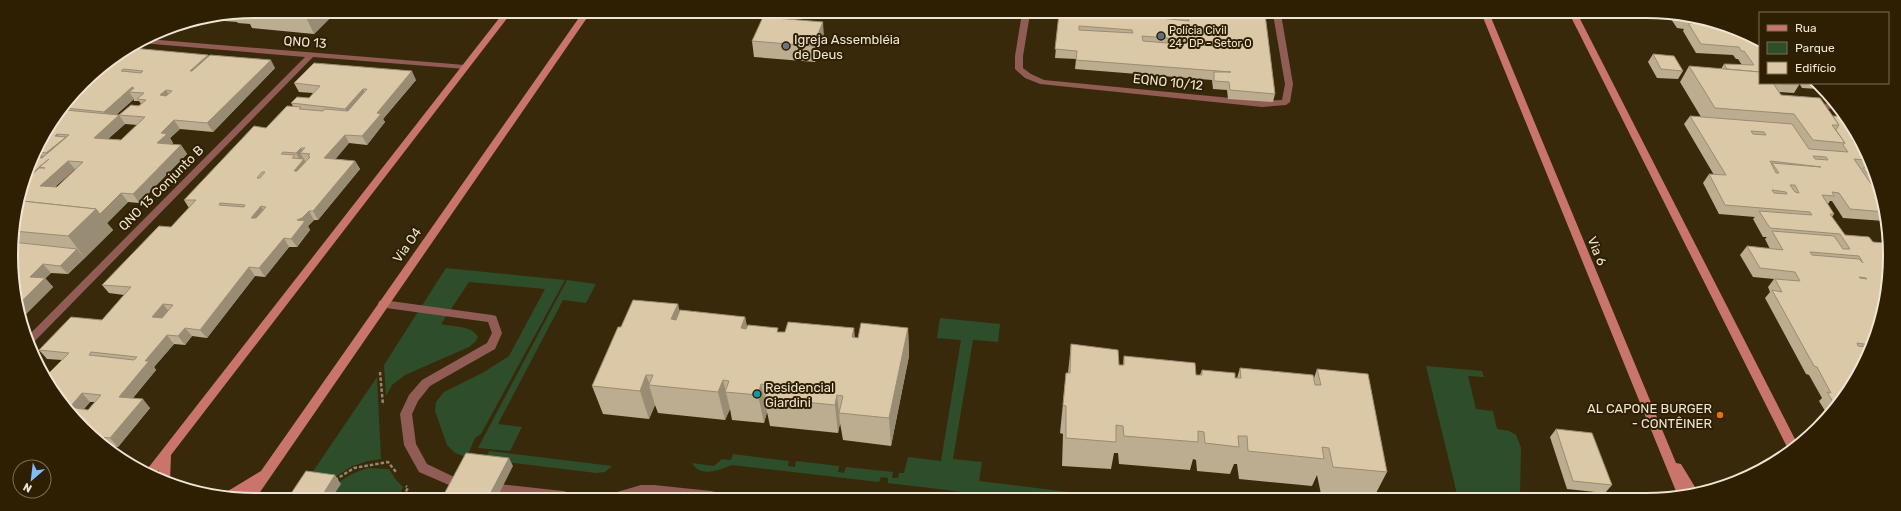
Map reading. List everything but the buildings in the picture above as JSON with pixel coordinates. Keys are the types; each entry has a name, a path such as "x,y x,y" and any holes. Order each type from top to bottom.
{"main road":[{"path":"152,470 503,18"},
{"name":"Via O4","path":"253,493 583,18"},
{"name":"Via 6","path":"1487,18 1681,490"},
{"path":"1576,18 1791,443"},
{"path":"1664,448 1690,488"},
{"path":"165,454 165,475"},
{"path":"237,492 266,474"}],"street":[{"name":"EQNO 10/12","path":"1025,18 1018,56 1020,69 1028,76 1043,82 1262,104 1286,102 1289,84 1278,18"},
{"name":"QNO 13","path":"151,42 465,66"},
{"name":"QNO 13 Conjunto B","path":"33,337 311,54"},
{"path":"1801,105 1830,107"},
{"path":"383,304 492,319 496,333 491,346 426,382 413,398 406,414 410,445 423,468 449,480 477,487 534,493"},
{"path":"654,490 663,493"},
{"path":"628,493 632,491 654,490 682,493"}],"path":[{"path":"331,483 354,468 388,462 398,475"},
{"path":"404,483 408,488 405,493"}],"green space":[{"path":"446,268 565,280 481,434 475,438 469,452 484,455 488,454 489,451 612,466 605,472 596,473 466,457 455,453 447,445 435,411 436,402 444,392 484,372 509,356 545,289 469,282 441,324 471,330 478,337 475,342 469,347 405,375 392,385 386,396 384,365"},
{"path":"567,280 596,284 586,303 563,300 498,424 522,427 510,451 478,448"},
{"path":"940,318 1000,324 998,342 973,340 953,459 982,462 979,481 1077,493 972,493 888,483 888,478 881,477 879,482 732,465 716,471 705,472 696,468 692,463 714,466 722,459 731,460 733,454 789,461 788,466 795,467 796,461 839,466 838,472 844,473 846,467 893,472 892,478 898,478 899,473 904,473 908,457 941,461 961,340 937,338"},
{"path":"1426,366 1482,371 1484,377 1468,376 1476,409 1493,411 1497,429 1509,431 1516,435 1521,448 1520,493 1457,493"},
{"path":"377,377 381,459 352,466 329,481 308,479"},
{"path":"368,468 389,469 396,480 403,487 400,493 328,493 345,478"}],"place":[{"name":"Polícia Civil 24ª DP - Setor O","path":"1161,36"},
{"name":"Igreja Assembléia de Deus","path":"786,46"},
{"name":"Residencial Giardini","path":"757,394"},
{"name":"AL CAPONE BURGER - CONTÊINER","path":"1720,415"}]}
